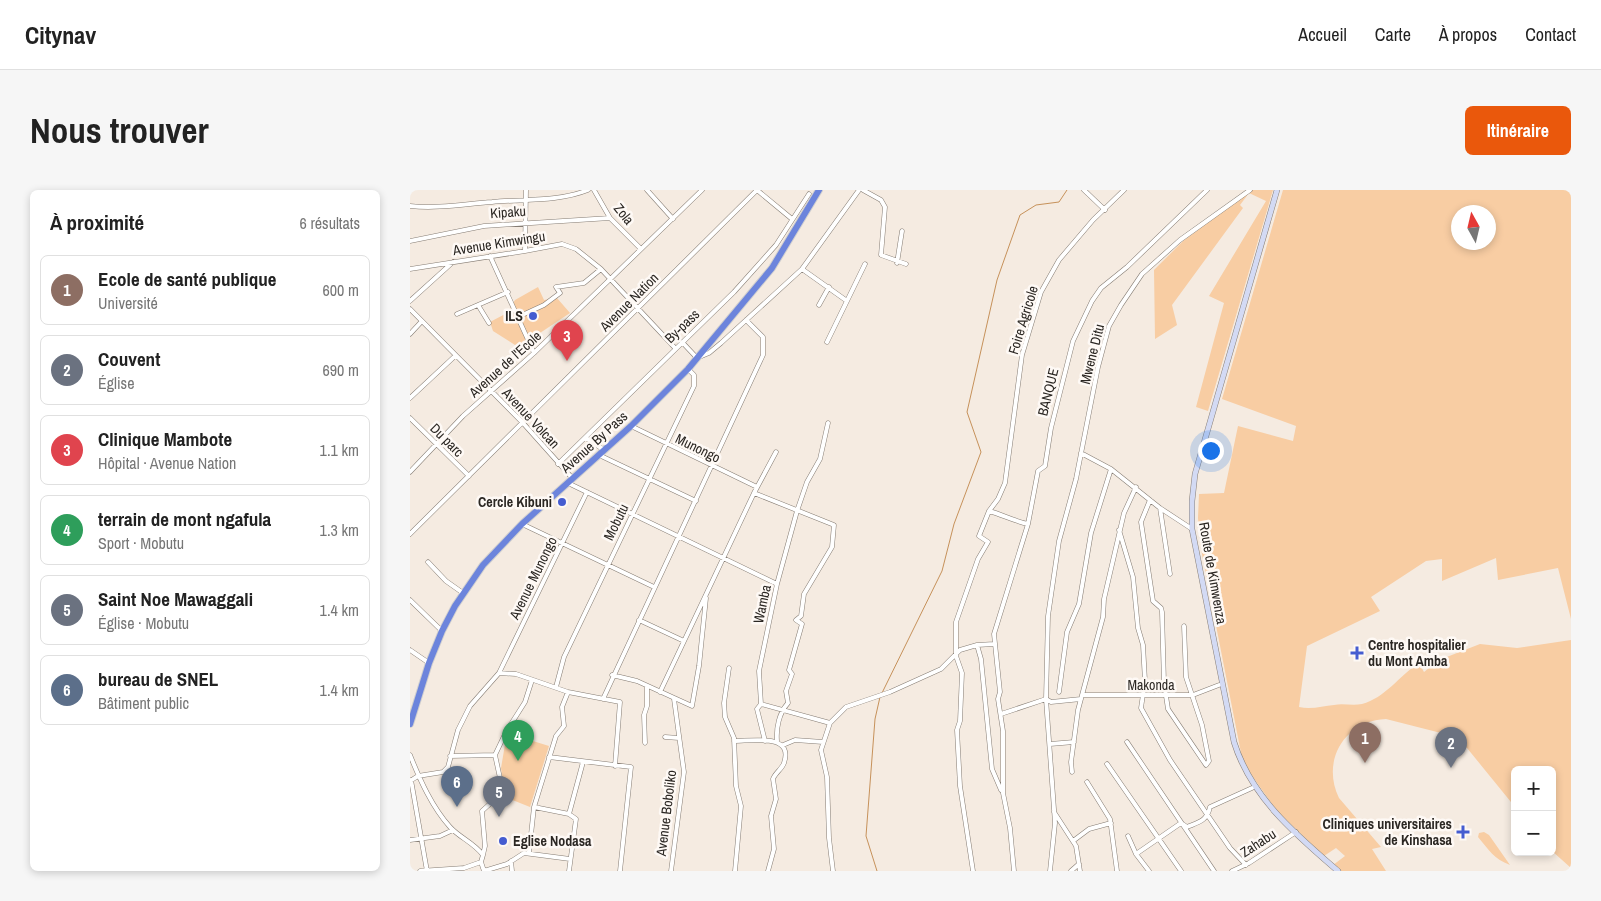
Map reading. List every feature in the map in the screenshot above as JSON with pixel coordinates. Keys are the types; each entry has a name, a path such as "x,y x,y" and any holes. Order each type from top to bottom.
{"highway":[{"name":"Avenue By Pass","path":"410,724 429,663 442,632 463,593 488,558 522,524 631,426 688,369 772,268 810,194 819,190"}],"street":[{"path":"525,252 526,190"},
{"path":"410,206 444,206 571,196 588,190"},
{"name":"Zola","path":"594,190 610,218 641,249"},
{"path":"647,190 673,219"},
{"name":"Avenue de l'Ecole","path":"410,472 463,416 534,353 702,190"},
{"path":"757,190 792,219"},
{"name":"Avenue Nation","path":"410,534 757,190"},
{"path":"682,342 697,358 709,353 802,269 861,190 881,200 885,207 882,255 897,263 906,264"},
{"path":"1084,190 1105,210"},
{"name":"Foire Agricole","path":"956,656 956,618 978,559 988,542 979,536 989,511 998,499 1005,483 1022,355 1039,298 1058,261 1124,190"},
{"name":"BANQUE","path":"1003,796 1001,714 998,699 1000,692 994,634 1028,524 1038,471 1046,466 1051,428 1073,341 1100,288 1127,267 1207,190"},
{"name":"Mwene Ditu","path":"1050,871 1054,812 1046,699 1046,635 1059,541 1110,324 1141,276 1180,240 1250,190"},
{"name":"Route de Kimwenza","path":"1277,190 1195,474 1192,529 1234,745 1242,766 1258,793 1338,871"},
{"name":"By-pass","path":"558,464 764,260 810,194"},
{"name":"Kipaku","path":"410,241 484,226 610,218"},
{"path":"897,263 902,231"},
{"name":"Avenue Kimwingu","path":"410,268 525,252 562,244 576,249 601,268 637,310 675,348"},
{"path":"490,256 508,292 534,353"},
{"path":"410,301 453,262"},
{"path":"827,342 865,264"},
{"path":"518,317 544,305 560,293 556,287 584,283 601,268"},
{"path":"802,269 847,301"},
{"path":"819,306 829,287"},
{"path":"457,314 508,292"},
{"path":"478,305 489,323"},
{"name":"Avenue Volcan","path":"410,310 523,423 570,481"},
{"path":"603,699 612,675 696,501 763,355 764,337 746,320"},
{"path":"410,334 422,321"},
{"path":"410,398 454,356"},
{"name":"Mobutu","path":"556,688 560,665 649,480 664,444 694,386 694,376 688,369"},
{"name":"Du parc","path":"410,418 469,476"},
{"name":"Wamba","path":"765,742 764,731 758,720 757,709 761,704 759,671 777,584 797,512 821,454 828,423"},
{"name":"Munongo","path":"631,426 711,467 757,487"},
{"path":"586,438 602,452 649,480 696,501"},
{"path":"660,692 754,493 776,452"},
{"path":"1080,454 1111,469 1160,508 1192,529"},
{"path":"1059,692 1066,632 1079,604 1092,526 1111,469"},
{"path":"570,481 587,492 777,584"},
{"path":"1072,772 1071,762 1081,697 1091,666 1119,530 1124,513 1136,487"},
{"name":"Avenue Munongo","path":"450,756 458,730 470,706 499,673 587,492"},
{"path":"754,493 797,512 834,525 832,547 804,594 801,616 796,620 802,624 801,633 789,670 792,674 786,691 788,703 782,710 777,727 777,741"},
{"path":"1150,500 1141,522 1153,601 1161,608 1162,612 1168,709 1206,765 1209,760 1208,751 1186,677 1184,626"},
{"path":"1160,508 1170,574"},
{"path":"989,511 1007,516 1010,520 1028,524"},
{"path":"522,524 654,588"},
{"path":"1119,530 1133,577 1138,628 1143,645 1145,681 1141,708 1158,740 1208,816 1230,848 1246,865"},
{"path":"428,562 446,581 463,593"},
{"path":"612,675 637,681 690,706 693,702 707,607 706,597"},
{"path":"410,600 442,632"},
{"path":"639,620 684,641"},
{"path":"833,871 828,838 827,777 821,750 830,723 846,706 890,692 932,674 944,667 960,650 976,645 994,644"},
{"path":"976,645 981,659 992,769 1003,796 1010,828 1014,871"},
{"path":"410,650 429,663"},
{"path":"956,656 962,673 960,715 957,730 960,786 973,871"},
{"path":"730,668 724,703 725,717 734,740 736,786 741,806 735,871"},
{"path":"499,673 516,674 568,692 620,702 615,766"},
{"path":"532,680 525,702 506,732 495,755 503,792 482,811 485,846 481,862 484,871 512,861 521,854 529,853 570,859"},
{"name":"Makonda","path":"1001,714 1046,699 1051,702 1081,697 1142,697 1166,694 1173,697 1193,696 1219,685"},
{"path":"645,743 644,716 647,706 647,687"},
{"path":"529,853 534,807 556,736 564,726 562,707 568,692"},
{"name":"Avenue Boboliko","path":"671,871 683,778 674,699"},
{"path":"761,704 830,723"},
{"path":"665,737 679,738"},
{"path":"734,740 777,741 783,746 784,763 773,779 776,799 771,816 774,849 768,871"},
{"path":"783,746 795,740 823,742"},
{"path":"1050,744 1074,742"},
{"path":"1127,742 1214,871"},
{"path":"410,755 418,776 438,812 453,830 471,842 483,855"},
{"path":"427,871 411,781 418,776 445,771 450,756 495,755"},
{"path":"549,757 631,767 620,871"},
{"path":"569,814 582,762"},
{"path":"1107,764 1130,801 1160,839 1181,871"},
{"path":"1086,782 1100,801 1110,822 1117,871"},
{"path":"1180,823 1187,826 1204,821 1208,816 1210,808 1252,788"},
{"path":"534,807 569,814 576,819 568,871"},
{"path":"1054,812 1073,841 1080,871"},
{"path":"1073,841 1089,829 1110,822"},
{"path":"1136,854 1160,839 1180,823"},
{"path":"410,840 440,836 453,830"},
{"name":"Zahabu","path":"1232,871 1246,865 1296,832"},
{"path":"1128,836 1136,854 1149,871"},
{"path":"512,861 512,871"},
{"path":"420,871 464,868 481,862"},
{"path":"1071,871 1079,864"}],"shaded area":[{"path":"1252,190 1273,190 1208,411 1196,407 1224,303 1209,296 1266,201 1249,193 1240,205 1243,208 1172,305 1177,325 1155,339 1154,270 1183,241"},
{"path":"1283,190 1571,190 1571,619 1558,568 1498,580 1496,558 1442,581 1442,559 1426,561 1371,597 1380,611 1307,646 1299,707 1312,708 1337,704 1362,704 1385,692 1419,663 1424,672 1439,660 1480,644 1517,648 1571,640 1571,868 1556,855 1556,766 1511,766 1511,802 1467,748 1441,733 1386,719 1371,721 1358,727 1340,745 1335,757 1333,770 1334,784 1339,798 1381,847 1372,849 1386,871 1338,871 1333,865 1345,856 1336,848 1324,856 1277,811 1243,763 1201,549 1198,518 1199,494 1224,493 1238,426 1293,441 1296,426 1222,399"},
{"name":"ILS","path":"538,287 544,300 557,298 570,313 525,343 515,345 493,331 490,322 507,313 515,300"},
{"path":"507,733 549,746 530,807 505,797 501,768"},
{"path":"1484,832 1489,835 1510,865 1496,857 1478,837 1479,833"}],"waterway":[{"path":"882,693 942,571 954,524 981,452 967,412 997,280 1020,215 1036,205 1059,202 1067,190"},
{"path":"877,871 866,836 875,719 880,697"}],"place":[{"name":"ILS","path":"533,316"},
{"name":"Clinique Mambote","path":"567,361"},
{"name":"Cercle Kibuni","path":"562,502"},
{"name":"Centre hospitalier du Mont Amba","path":"1357,653"},
{"name":"terrain de mont ngafula","path":"518,761"},
{"name":"Ecole de santé publique","path":"1365,763"},
{"name":"Couvent","path":"1451,768"},
{"name":"bureau de SNEL","path":"457,807"},
{"name":"Saint Noe Mawaggali","path":"499,817"},
{"name":"Cliniques universitaires de Kinshasa","path":"1463,832"},
{"name":"Eglise Nodasa","path":"503,841"}]}
